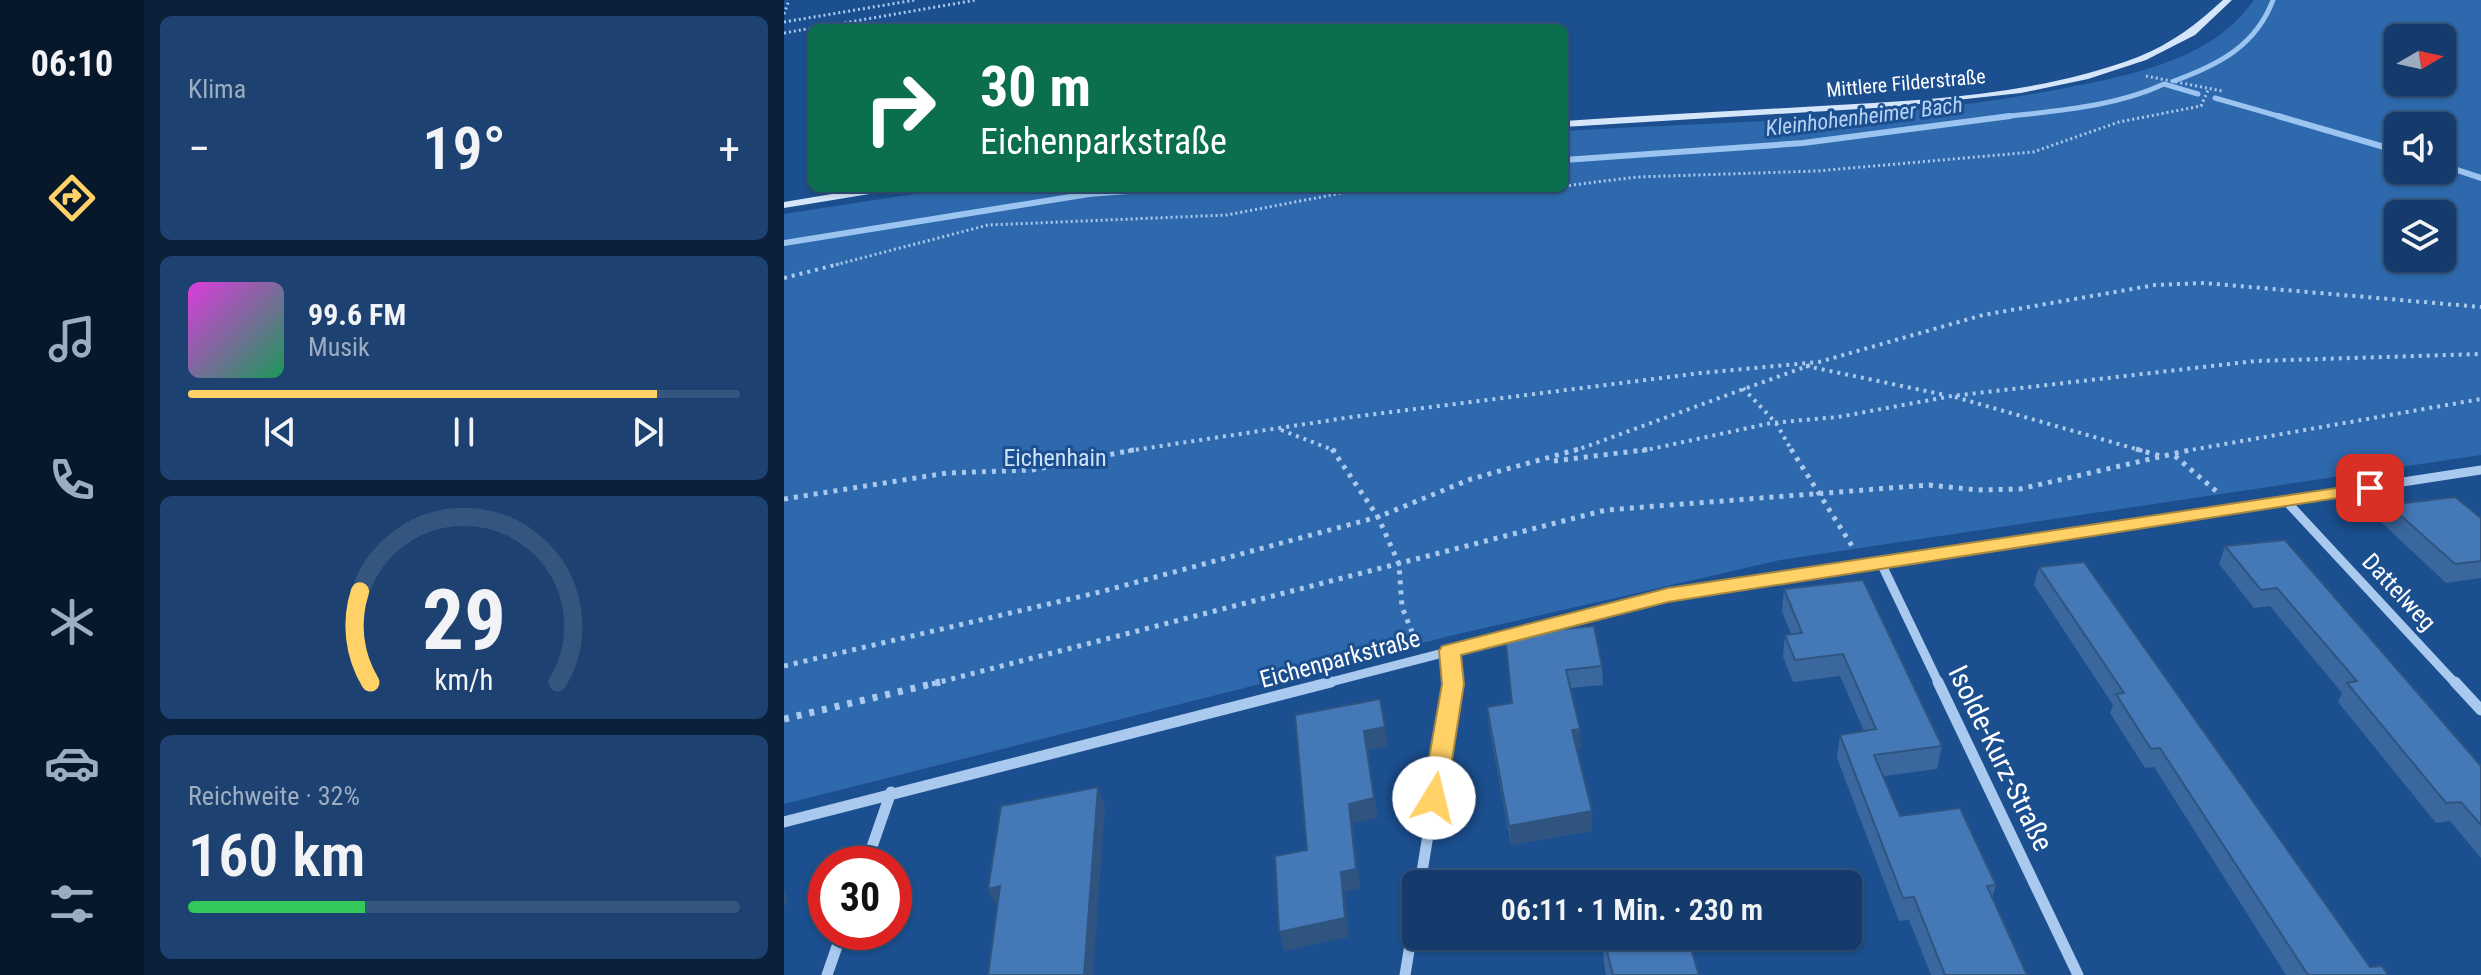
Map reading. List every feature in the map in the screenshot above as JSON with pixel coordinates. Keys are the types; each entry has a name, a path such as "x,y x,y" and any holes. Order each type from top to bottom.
{"main road":[{"name":"Mittlere Filderstraße","path":"1568,124 1935,100 2004,91 2114,67 2178,43 2201,29 2228,0"},
{"path":"784,205 864,192"}],"street":[{"name":"Eichenparkstraße","path":"784,822 891,792 1147,731 1668,595 2481,470"},
{"name":"Dattelweg","path":"2287,502 2481,710"},
{"name":"Isolde-Kurz-Straße","path":"1881,563 2078,975"},
{"path":"1422,870 1453,684 1450,651"},
{"path":"872,846 891,792"},
{"path":"827,975 836,950"},
{"path":"1405,975 1409,950"}],"path":[{"path":"784,14 789,0"},
{"path":"784,22 915,0"},
{"path":"837,24 976,0"},
{"path":"784,33 808,29"},
{"path":"2114,67 2222,91"},
{"path":"1568,186 1637,177 1817,171 2033,152 2119,122 2201,106 2208,90"},
{"path":"784,278 988,225 1227,215 1347,192"},
{"path":"784,666 1100,592 1378,517 1471,479 1546,461 1806,366 1983,315 2155,285 2219,284 2481,307"},
{"path":"1546,461 1632,453 1776,423 1838,417 1952,396 2255,361 2481,354"},
{"path":"784,499 947,473 1032,470 1148,447 1598,385 1819,362"},
{"path":"1806,366 1952,396 2165,458"},
{"path":"1743,388 1776,423 1849,544 1881,563"},
{"path":"784,719 1034,659 1606,510 1929,485 1977,490 2020,489 2174,456 2224,442 2481,399"},
{"path":"1279,429 1335,450 1378,517 1399,564 1402,607 1420,659"},
{"path":"2174,456 2238,509"}],"green space":[{"name":"Eichenhain","path":"2254,0 2481,0 2481,455 1780,560 1454,635 784,804 784,214 927,192 1568,192 1568,131 1872,114 1994,100 2126,75 2179,58 2220,35"}],"building":[{"path":"2455,497 2481,518 2481,561 2455,564 2389,505"},
{"path":"2285,540 2481,766 2481,825 2461,802 2446,803 2347,683 2357,681 2277,588 2261,590 2225,546"},
{"path":"2084,562 2370,967 2382,966 2388,975 2308,975 2160,748 2151,749 2116,694 2124,693 2039,567"},
{"path":"1863,580 1942,746 1874,755 1900,816 1960,808 1996,885 1987,886 2027,975 1945,975 1914,897 1903,898 1840,735 1876,729 1843,654 1795,660 1785,635 1802,633 1784,589"},
{"path":"1594,626 1602,666 1566,670 1580,729 1572,730 1592,811 1509,826 1487,707 1512,703 1505,635"},
{"path":"1380,699 1385,727 1364,731 1374,798 1349,804 1356,869 1341,872 1345,918 1279,932 1275,856 1307,850 1295,715"},
{"path":"1098,787 1084,975 988,975 1000,886 988,889 1001,806"},
{"path":"1607,950 1691,950 1699,975 1613,975"}],"waterway":[{"name":"Kleinhohenheimer Bach","path":"2174,81 2234,52 2257,30 2273,0"},
{"name":"Kleinhohenheimer Bach","path":"2006,117 2103,103 2164,84 2198,94"},
{"path":"2215,98 2278,116"},
{"name":"Kleinhohenheimer Bach","path":"2006,117 2010,116"},
{"path":"2278,116 2285,118"},
{"path":"2278,116 2384,147"},
{"name":"Kleinhohenheimer Bach","path":"1568,160 1803,143 2006,117"},
{"name":"Kleinhohenheimer Bach","path":"1994,118 2006,117"},
{"path":"2456,170 2481,178"},
{"name":"Kleinhohenheimer Bach","path":"784,243 1115,192"}],"route":[{"path":"1434,798 1453,684 1450,651 1668,595 2370,488"}]}
